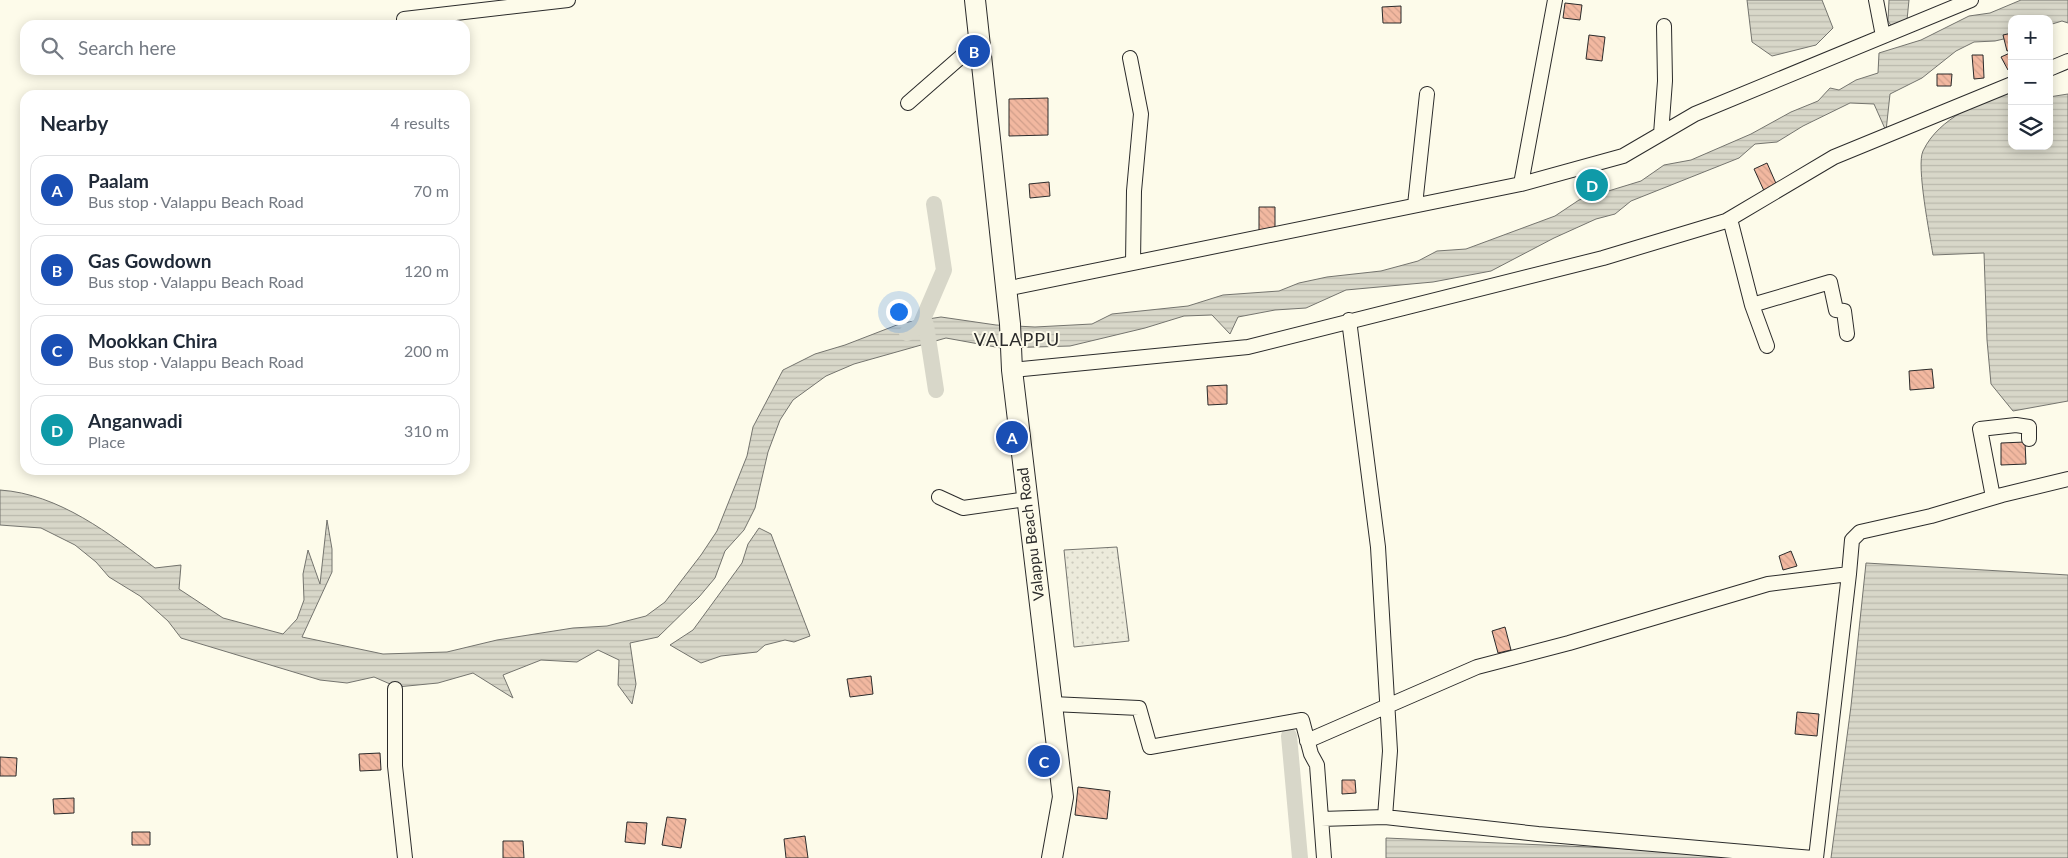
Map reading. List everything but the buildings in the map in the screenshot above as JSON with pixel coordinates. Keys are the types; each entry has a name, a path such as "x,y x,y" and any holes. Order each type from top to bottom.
{"main road":[{"name":"Valappu Beach Road","path":"975,0 1010,324 1012,370 1063,797 1052,858"}],"street":[{"path":"404,19 568,0"},
{"path":"1521,184 1555,0"},
{"path":"1876,0 1883,36"},
{"path":"1006,289 1521,184 1624,156 1695,114 1971,0"},
{"path":"1661,134 1666,81 1664,26"},
{"path":"908,103 979,41"},
{"path":"1130,58 1141,114 1134,191 1133,263"},
{"path":"2053,67 2068,61"},
{"path":"1012,370 1248,347 1349,320 1603,258 1730,219 1834,157 2008,86"},
{"path":"1415,206 1427,94"},
{"path":"1730,219 1752,305 1767,346"},
{"path":"1752,305 1830,282 1836,310 1844,311 1847,334"},
{"path":"1349,320 1378,547 1390,751 1385,818"},
{"path":"1994,497 1980,429 2016,425 2029,427 2029,439"},
{"path":"1321,818 1385,818 1538,834 1814,858 1852,540 1860,532 1931,516 1994,497 2068,479"},
{"path":"939,497 963,508 1027,499"},
{"path":"1307,742 1477,667 1569,643 1768,584 1849,574"},
{"path":"395,689 395,766 405,858"},
{"path":"1052,704 1139,708 1150,747 1302,720 1307,742 1317,765 1324,858"}],"shaded area":[{"path":"1747,0 1822,0 1833,28 1816,45 1772,56 1752,42"},
{"path":"1889,0 1909,0 1907,20 1892,27 1888,21"},
{"path":"2021,0 2068,0 2068,23 2062,21 2053,24 2053,15 2008,15 2008,38 1974,42 1956,51 1922,78 1890,94 1886,131 1874,104 1850,103 1803,126 1777,142 1755,144 1739,158 1631,201 1615,214 1596,219 1554,238 1491,271 1433,282 1346,290 1306,308 1275,310 1238,317 1230,334 1212,315 1184,316 1145,328 1070,346 1001,348 946,338 854,364 826,376 793,400 780,420 768,452 755,508 744,530 725,551 715,578 699,597 658,637 630,643 636,684 632,704 618,685 619,660 598,650 577,662 541,660 503,675 513,698 473,673 438,683 397,687 374,677 347,683 320,680 181,638 168,621 140,596 109,577 96,562 75,545 41,528 0,525 0,490 22,493 43,499 63,507 102,529 155,568 181,565 179,589 223,618 283,634 297,619 304,600 303,574 308,550 320,584 327,520 332,549 332,572 302,637 383,654 447,652 497,640 573,628 607,626 646,616 665,602 717,531 747,456 753,427 783,370 815,354 845,345 902,323 941,317 996,325 1035,327 1092,324 1112,314 1188,306 1223,295 1279,291 1299,283 1327,277 1381,271 1418,261 1437,251 1466,249 1555,216 1579,200 1641,181 1664,165 1691,160 1751,134 1791,112 1818,101 1830,88 1839,90 1856,80 1878,73 1879,53 1921,40 1969,16 1990,13"},
{"path":"2008,89 2008,150 2053,150 2053,96 2068,94 2068,401 2013,411 1991,384 1987,340 1984,253 1933,255 1921,170 1923,151 1939,129 1974,105"},
{"path":"759,528 771,534 810,636 794,642 785,640 765,645 757,652 721,656 701,663 670,645 693,630 742,563 748,544"},
{"path":"1117,547 1129,641 1074,647 1064,550"},
{"path":"1866,563 2068,575 2068,858 1831,858 1851,706"},
{"path":"1386,838 1679,851 1731,858 1386,858"}],"waterway":[{"path":"907,333 920,326 944,270 934,204"},
{"path":"926,325 936,390"},
{"path":"1289,736 1300,858"}],"place":[{"name":"Gas Gowdown","path":"974,51"},
{"name":"Anganwadi","path":"1592,185"},
{"name":"Paalam","path":"1012,437"},
{"name":"Mookkan Chira","path":"1044,761"}],"district":[{"name":"VALAPPU","path":"1017,340"}]}
